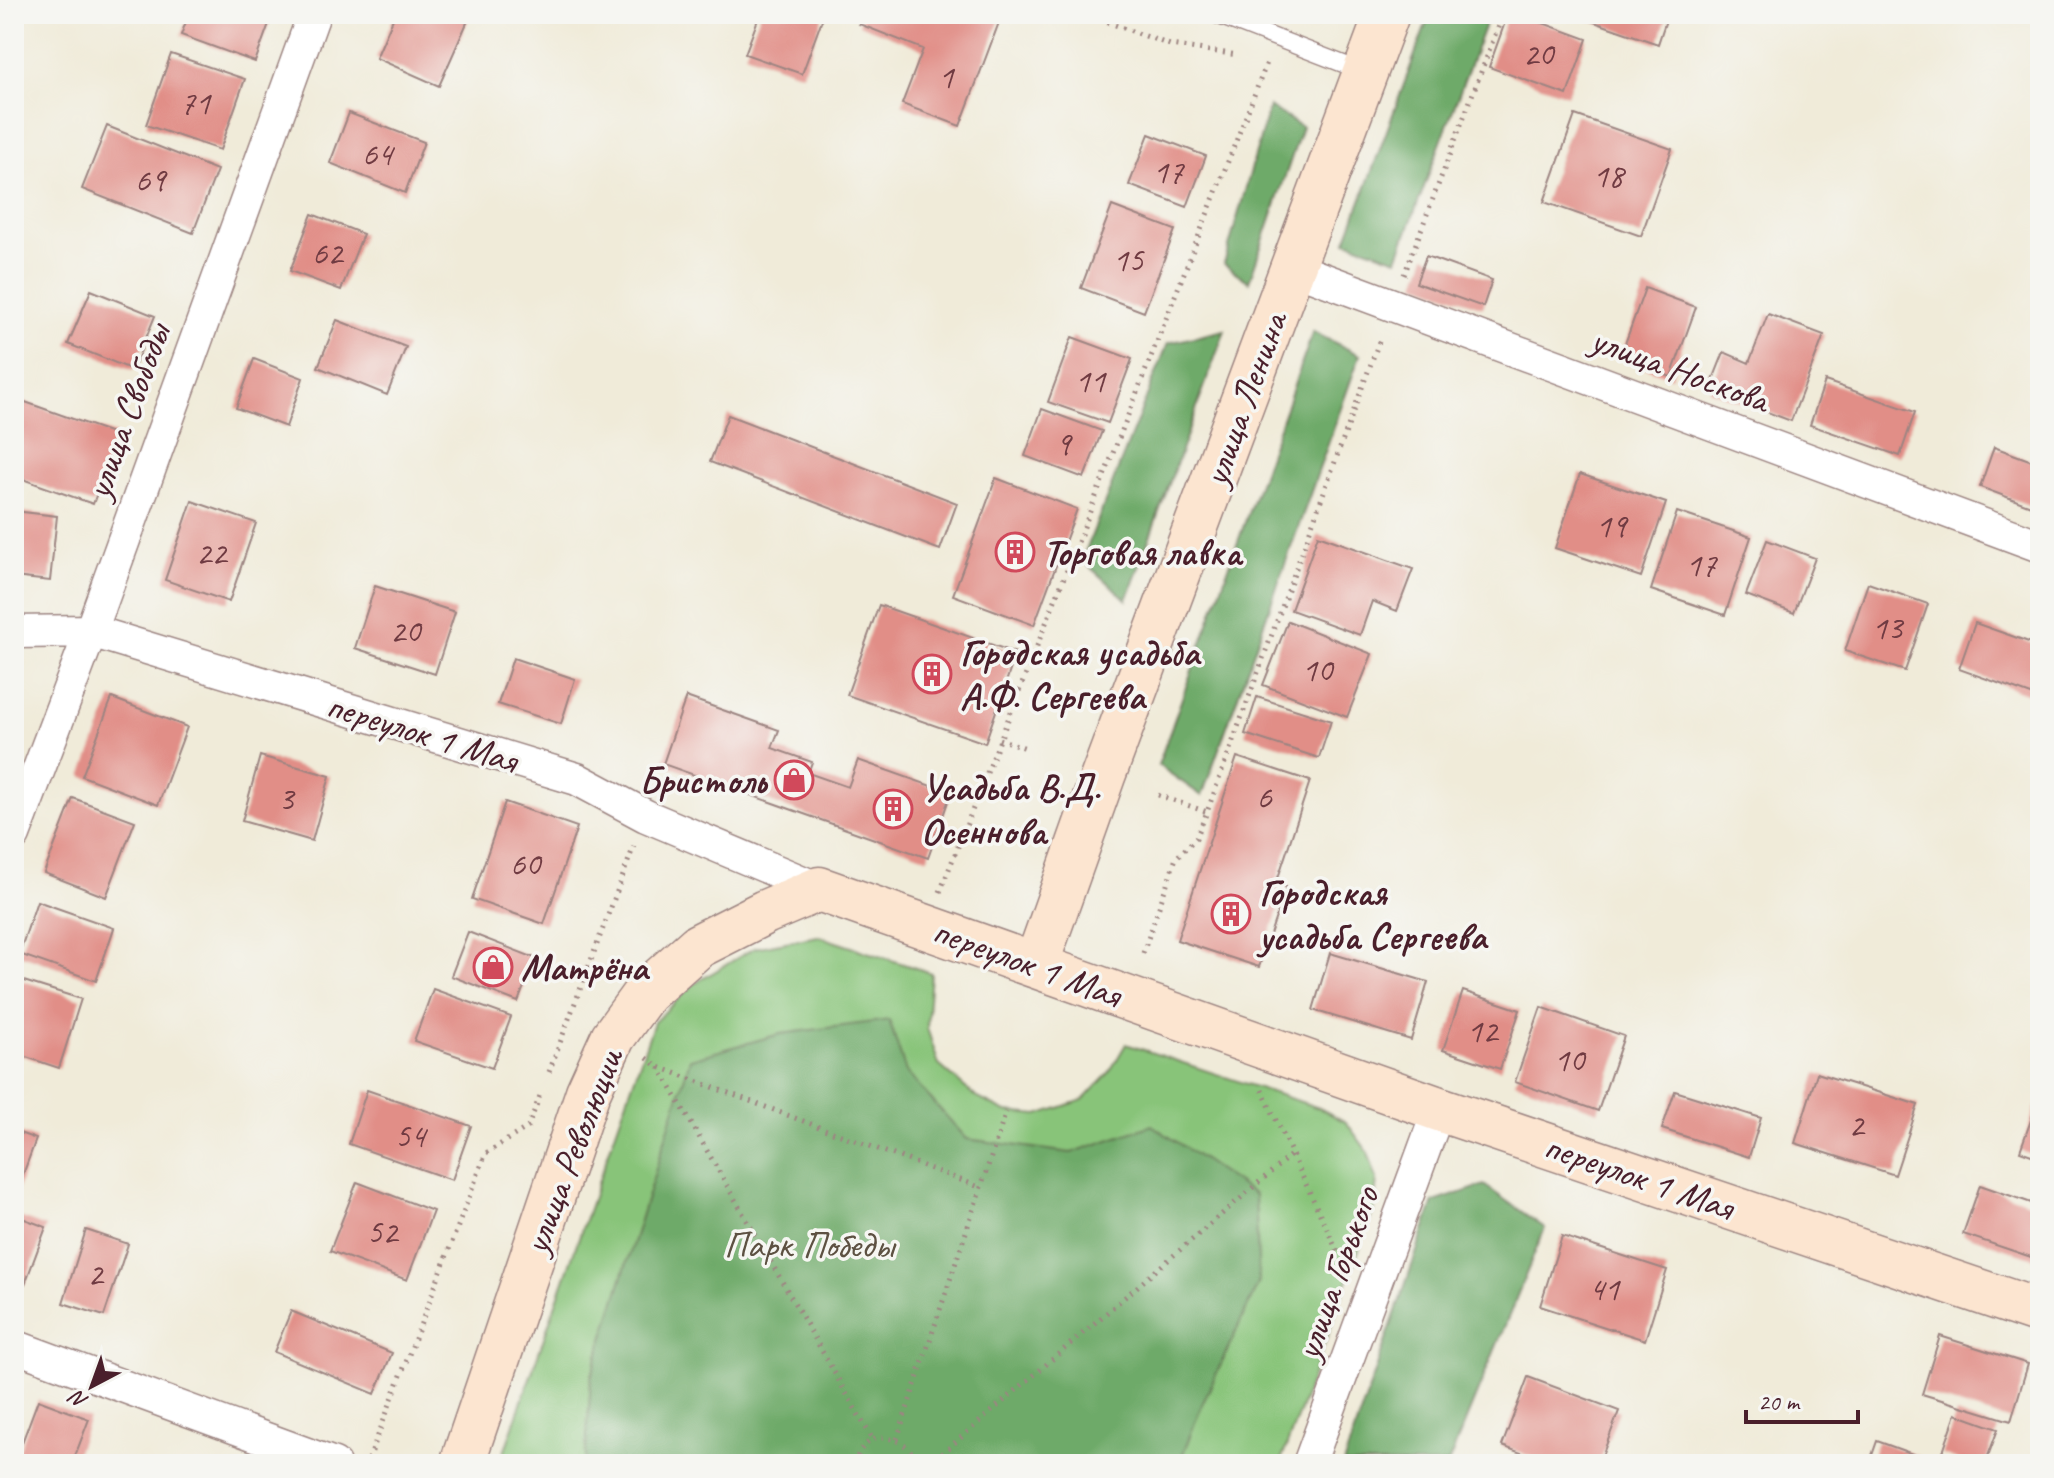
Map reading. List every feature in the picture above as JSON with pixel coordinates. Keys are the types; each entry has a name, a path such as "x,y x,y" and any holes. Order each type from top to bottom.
{"main road":[{"name":"улица Ленина","path":"1036,965 1103,776 1387,14"},
{"name":"переулок 1 Мая","path":"819,889 1439,1109 2040,1312"},
{"name":"улица Революции","path":"462,1464 588,1092 613,1037 645,993 698,946 819,889"}],"street":[{"name":"улица Свободы","path":"14,835 314,14"},
{"name":"улица Носкова","path":"1293,268 2040,546"},
{"name":"переулок 1 Мая","path":"14,632 91,631 577,779 646,816 819,889"},
{"name":"улица Горького","path":"1309,1464 1439,1109"},
{"path":"14,1346 334,1464"}],"lane":[{"path":"1214,14 1365,73"}],"path":[{"path":"1085,14 1170,45 1240,55"},
{"path":"1143,953 1176,858 1196,838 1207,812 1392,305 1503,14"},
{"path":"940,893 1276,37"},
{"path":"1254,57 1268,59"},
{"path":"999,739 1029,749"},
{"path":"1158,795 1207,812"},
{"path":"367,1464 486,1153 528,1127 646,816"},
{"path":"640,1053 659,1067 982,1188"},
{"path":"659,1067 873,1440"},
{"path":"1257,1081 1339,1255"},
{"path":"897,1439 1006,1112"},
{"path":"930,1464 1292,1154"},
{"path":"855,1464 860,1451 873,1440 885,1437 897,1439 909,1447 917,1464"}],"green space":[{"path":"1430,14 1489,14 1397,259 1346,241"},
{"path":"1269,107 1302,127 1249,282 1224,264"},
{"path":"1225,330 1127,600 1082,560 1168,343"},
{"path":"1313,332 1360,355 1202,796 1158,765"},
{"name":"Парк Победы","path":"818,936 931,973 927,1028 939,1065 976,1097 1006,1112 1038,1115 1083,1100 1109,1073 1126,1044 1319,1108 1346,1122 1368,1152 1377,1179 1374,1209 1280,1464 500,1464 654,1022 694,984 754,948"},
{"name":"Парк Победы","path":"889,1020 906,1072 967,1139 1071,1153 1152,1125 1255,1195 1259,1282 1201,1407 1179,1464 585,1464 591,1378 690,1059 780,1034"},
{"path":"1484,1185 1545,1228 1448,1464 1343,1464 1434,1202"}],"building":[{"path":"189,14 259,14 271,18 255,62 181,35"},
{"path":"395,14 470,16 439,86 376,58"},
{"path":"760,14 824,14 802,74 745,54"},
{"path":"863,14 995,14 1001,17 960,126 902,104 923,49 859,24"},
{"path":"1508,14 1518,14 1587,39 1567,95 1489,67"},
{"path":"1571,14 1668,14 1658,44"},
{"path":"171,54 245,79 220,150 146,125"},
{"path":"349,113 424,142 405,193 330,163"},
{"path":"1575,115 1672,149 1641,236 1544,202"},
{"path":"107,126 217,170 193,233 82,189"},
{"path":"1149,134 1206,156 1187,207 1129,185"},
{"path":"1112,206 1175,230 1144,312 1081,288"},
{"path":"312,214 363,234 341,290 290,271"},
{"path":"1426,256 1492,280 1483,307 1416,283"},
{"path":"1645,288 1696,307 1671,377 1620,358"},
{"path":"91,290 155,316 133,370 68,344"},
{"path":"1768,314 1824,335 1791,421 1709,390 1724,352 1749,363"},
{"path":"337,320 406,347 387,395 318,367"},
{"path":"1072,337 1132,359 1108,423 1048,402"},
{"path":"254,359 303,378 286,427 236,408"},
{"path":"1825,381 1915,412 1900,456 1810,425"},
{"path":"14,398 118,435 93,504 14,476"},
{"path":"1042,409 1102,431 1084,478 1025,456"},
{"path":"728,415 957,503 940,550 710,462"},
{"path":"1994,447 2040,464 2039,509 1980,487"},
{"path":"1580,474 1666,503 1641,577 1555,548"},
{"name":"Торговая лавка","path":"996,478 1077,509 1034,625 953,595"},
{"path":"192,501 256,523 229,602 165,580"},
{"path":"14,511 57,516 50,581 14,577"},
{"path":"1677,512 1751,537 1725,615 1651,590"},
{"path":"1318,535 1413,569 1397,611 1372,601 1360,635 1291,610"},
{"path":"1767,540 1815,558 1794,613 1746,595"},
{"path":"1868,583 1928,604 1905,671 1845,651"},
{"path":"375,586 455,612 435,674 355,648"},
{"name":"Городская усадьба А.Ф. Сергеева","path":"879,605 1016,653 985,743 847,695"},
{"path":"1288,621 1372,654 1347,717 1263,685"},
{"path":"1975,623 2040,646 2040,678 2034,696 1959,669"},
{"path":"513,658 575,679 561,724 498,704"},
{"path":"686,697 779,730 772,748 812,762 808,773 848,787 858,760 951,793 928,858 663,764"},
{"path":"1257,697 1331,721 1319,758 1245,734"},
{"path":"112,698 187,727 158,805 82,776"},
{"path":"260,756 330,776 312,841 242,821"},
{"path":"1237,757 1310,781 1276,884 1286,887 1259,967 1177,940"},
{"path":"73,798 135,821 106,897 44,873"},
{"path":"505,802 577,827 544,924 472,899"},
{"path":"37,901 114,928 96,981 19,954"},
{"name":"Матрёна","path":"468,932 535,958 518,1002 451,976"},
{"path":"1330,953 1428,982 1411,1040 1313,1010"},
{"path":"14,978 81,999 59,1068 14,1053"},
{"path":"433,989 511,1017 492,1068 414,1041"},
{"path":"1463,991 1520,1010 1500,1069 1443,1050"},
{"path":"1541,1007 1624,1036 1598,1111 1515,1082"},
{"path":"1817,1073 1918,1105 1895,1175 1795,1143"},
{"path":"367,1090 471,1126 452,1180 349,1144"},
{"path":"1675,1091 1761,1118 1749,1157 1662,1129"},
{"path":"2040,1095 2040,1158 2020,1151"},
{"path":"14,1131 36,1139 14,1199"},
{"path":"357,1182 433,1211 407,1280 330,1251"},
{"path":"1980,1185 2040,1206 2040,1260 1963,1234"},
{"path":"14,1215 46,1227 25,1284 14,1280"},
{"path":"86,1230 128,1244 104,1316 63,1303"},
{"path":"1562,1236 1667,1270 1645,1340 1540,1306"},
{"path":"291,1311 392,1353 375,1394 274,1352"},
{"path":"1940,1336 2028,1364 2011,1421 1922,1394"},
{"path":"1528,1377 1619,1411 1599,1464 1551,1464 1502,1446"},
{"path":"38,1400 89,1419 72,1464 14,1464"},
{"path":"1956,1414 1998,1429 1985,1464 1968,1464 1942,1455"},
{"path":"1877,1441 1940,1464 1869,1464"}],"place":[{"name":"Торговая лавка","path":"1015,552"},
{"name":"Городская усадьба А.Ф. Сергеева","path":"932,674"},
{"name":"Бристоль","path":"794,780"},
{"name":"Усадьба В.Д. Осеннова","path":"893,809"},
{"name":"Городская усадьба Сергеева","path":"1231,914"},
{"name":"Матрёна","path":"493,967"}]}
